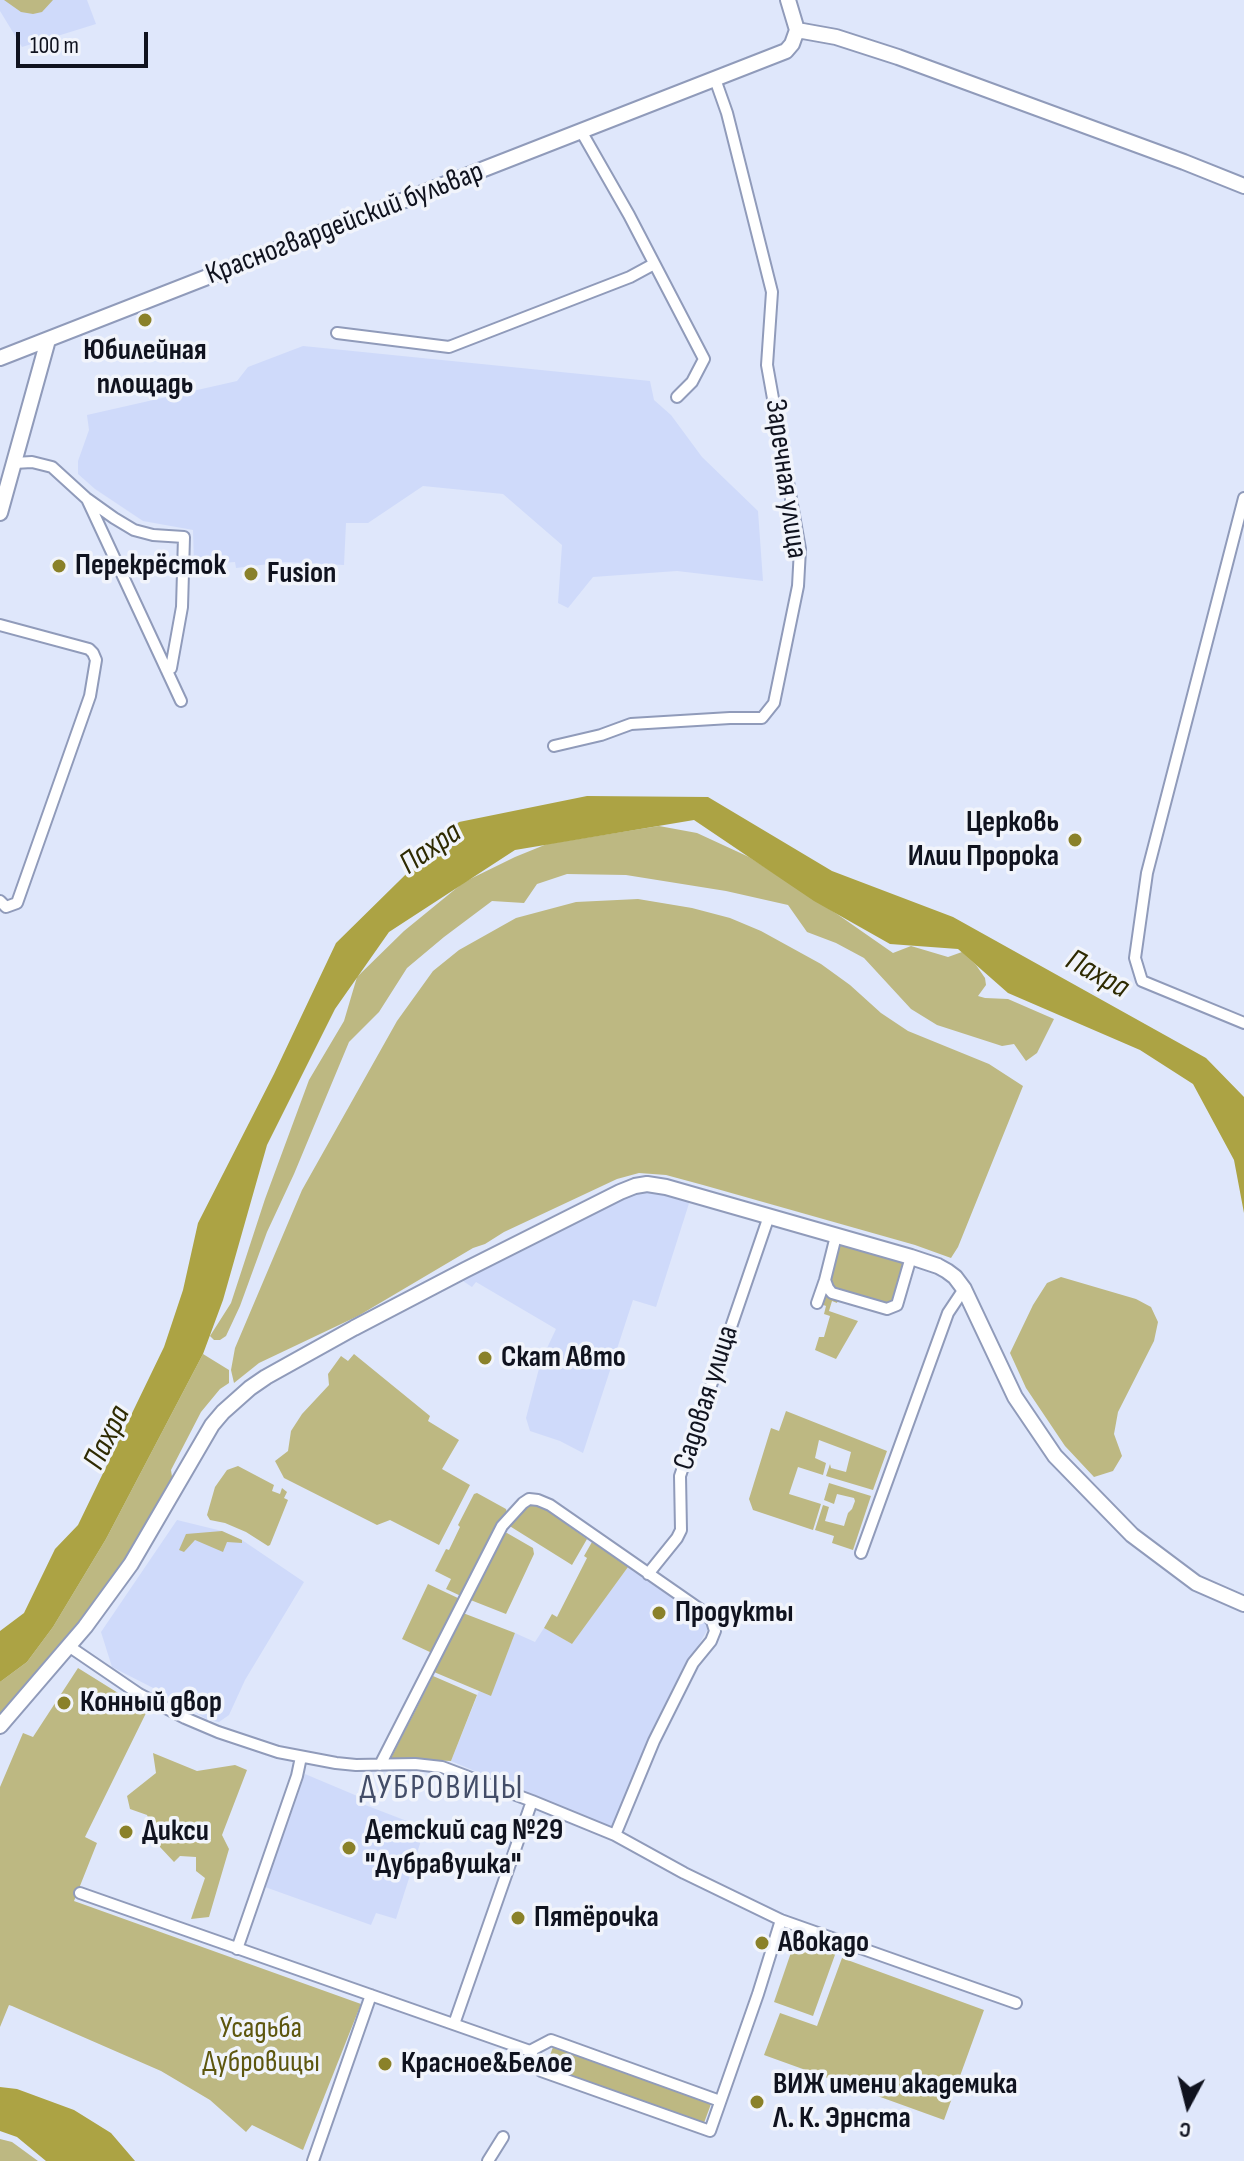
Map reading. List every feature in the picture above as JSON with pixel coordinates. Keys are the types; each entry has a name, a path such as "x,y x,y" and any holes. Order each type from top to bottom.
{"main road":[{"path":"788,0 797,30 836,37 898,57 1244,186"},
{"name":"Красногвардейский бульвар","path":"0,358 786,51 797,30"},
{"path":"0,513 48,340"},
{"path":"0,1726 70,1647 131,1564 212,1425 237,1399 266,1377 465,1270 635,1186 647,1184 911,1257 947,1271 964,1289 1015,1397 1055,1456 1132,1535 1196,1583 1244,1604"}],"street":[{"name":"Заречная улица","path":"554,746 631,724 762,718 774,703 798,586 800,549 767,365 772,292 727,113 715,79"},
{"path":"581,131 704,359 692,382 677,397"},
{"path":"337,333 449,347 630,277 654,264"},
{"path":"14,463 32,462 52,467 86,498 134,530 184,537 182,607 171,668 166,669"},
{"path":"86,498 181,701"},
{"path":"1244,498 1147,873 1135,958 1142,981 1244,1023"},
{"path":"0,625 89,649 96,660 90,696 17,903 3,904"},
{"name":"Садовая улица","path":"648,1574 681,1530 680,1476 769,1216"},
{"path":"817,1303 836,1236"},
{"path":"825,1280 832,1293 887,1309 897,1305 911,1257"},
{"path":"861,1553 948,1313 964,1289"},
{"path":"380,1765 502,1526 523,1503 529,1499 538,1500 550,1505 704,1612 712,1621 715,1631 693,1663 654,1741 615,1835"},
{"path":"70,1647 124,1685 185,1718 243,1741 336,1763 442,1767 615,1835 781,1920 1016,2003"},
{"path":"237,1949 301,1757"},
{"path":"454,2024 532,1801"},
{"path":"80,1893 530,2051 541,2071 710,2131 781,1920"},
{"path":"313,2161 371,1995"},
{"path":"530,2051 551,2040 720,2101"},
{"path":"488,2161 503,2137"}],"shaded area":[{"path":"0,0 87,0 96,24 22,47 0,11"},
{"path":"303,346 650,381 654,400 671,415 702,457 758,511 763,581 677,571 593,577 568,608 558,603 562,545 503,494 423,486 368,523 346,523 344,565 285,562 236,568 235,562 194,565 193,530 143,521 78,474 78,461 89,430 87,415 237,381 248,367"},
{"path":"587,796 708,797 832,871 953,917 1206,1058 1244,1097 1244,1213 1234,1160 1193,1084 1140,1050 1008,993 958,949 890,944 814,901 694,820 515,850 389,932 335,1009 267,1145 223,1300 203,1354 106,1539 53,1627 27,1662 0,1682 0,1631 24,1613 55,1549 78,1525 164,1347 183,1290 198,1223 336,943 459,822"},
{"path":"635,1186 692,1194 656,1307 633,1300 583,1453 530,1431 526,1418 541,1361 556,1329 476,1282 472,1287 463,1281 467,1274"},
{"path":"177,1520 222,1531 242,1540 304,1582 245,1680 229,1715 219,1722 208,1720 112,1667 101,1632"},
{"path":"628,1567 710,1625 692,1657 613,1829 451,1761 479,1691 491,1695 515,1633 535,1642 544,1628 572,1644"},
{"name":"Детский сад №29 \"Дубравушка\"","path":"305,1774 362,1798 360,1803 425,1828 396,1919 376,1913 371,1925 265,1887"},
{"path":"0,2087 17,2089 74,2110 111,2133 135,2161 46,2161 17,2137 0,2131"}],"green space":[{"path":"4,0 53,0 42,12 33,14 21,12"},
{"path":"659,826 697,833 749,857 893,953 911,946 948,957 962,952 985,978 986,985 978,996 1008,999 1054,1019 1037,1053 1026,1061 1014,1044 1002,1046 937,1025 911,1009 864,958 807,932 788,905 726,891 626,875 567,874 537,884 524,903 492,901 407,968 379,1012 349,1042 267,1232 240,1306 226,1336 214,1340 210,1336 231,1303 309,1080 344,1021 357,977 404,931 464,882 547,844"},
{"path":"638,899 692,908 730,918 761,931 821,964 908,1031 989,1064 1023,1086 951,1258 703,1185 666,1175 639,1173 617,1179 473,1248 358,1316 259,1363 234,1383 231,1370 235,1348 302,1190 397,1021 433,971 459,950 516,918 576,902"},
{"path":"847,1244 904,1263 893,1307 828,1288 837,1248"},
{"path":"1061,1277 1136,1299 1151,1307 1158,1322 1154,1341 1118,1412 1114,1434 1122,1456 1113,1471 1094,1477 1065,1446 1026,1388 1010,1353 1047,1283"},
{"path":"823,1295 838,1300 837,1303 832,1301 829,1311 858,1321 836,1359 815,1350 819,1337 824,1337 830,1316 824,1314 826,1306 821,1304"},
{"path":"203,1354 229,1370 229,1383 201,1412 171,1470 174,1490 131,1564 0,1726 0,1682 27,1662 53,1627 106,1539"},
{"path":"354,1354 430,1416 428,1421 459,1440 442,1469 470,1485 439,1545 390,1520 377,1525 284,1478 275,1461 288,1451 291,1431 329,1385 328,1374 341,1356 348,1361"},
{"path":"786,1411 887,1451 873,1490 826,1476 830,1464 831,1468 846,1472 851,1452 819,1440 815,1458 826,1463 823,1475 798,1467 789,1494 821,1504 813,1530 753,1510 749,1499 771,1428 779,1431"},
{"path":"238,1466 274,1485 272,1491 280,1494 282,1488 287,1492 284,1498 288,1500 268,1546 246,1532 210,1520 207,1515 215,1487 227,1470"},
{"path":"829,1483 871,1496 853,1550 832,1543 834,1536 815,1530 823,1505 829,1507 825,1521 844,1526 855,1501 854,1498 837,1494 834,1504 824,1500"},
{"path":"477,1493 506,1509 507,1513 463,1597 446,1589 451,1579 435,1571"},
{"path":"529,1503 537,1503 587,1539 572,1565 508,1525"},
{"path":"222,1531 242,1540 242,1543 227,1542 223,1552 195,1540 184,1552 179,1550 186,1534"},
{"path":"507,1533 533,1548 534,1554 506,1614 468,1599 501,1534"},
{"path":"592,1542 628,1567 572,1644 544,1628 552,1614 557,1617"},
{"path":"428,1584 460,1599 432,1653 402,1639"},
{"path":"463,1613 515,1633 491,1696 434,1672"},
{"name":"Усадьба Дубровицы","path":"78,1668 147,1711 85,1837 97,1843 74,1901 361,2004 303,2150 252,2125 246,2132 210,2100 161,2071 12,2006 9,2005 0,2027 0,1787 23,1733 33,1737"},
{"path":"433,1676 477,1695 451,1761 391,1758"},
{"path":"153,1753 197,1771 235,1765 247,1770 222,1835 229,1849 209,1917 191,1919 205,1878 196,1871 196,1857 180,1856 174,1862 160,1847 147,1815 130,1809 127,1796 156,1773"},
{"path":"796,1938 836,1952 813,2016 774,2002"},
{"path":"842,1958 984,2010 944,2120 764,2055 780,2013 817,2026"},
{"path":"553,2047 711,2104 704,2123 546,2066"},
{"path":"0,2139 12,2142 38,2161 0,2161"}],"place":[{"name":"Юбилейная площадь","path":"145,320"},
{"name":"Перекрёсток","path":"59,566"},
{"name":"Fusion","path":"251,574"},
{"name":"Церковь Илии Пророка","path":"1075,840"},
{"name":"Скат Авто","path":"485,1358"},
{"name":"Продукты","path":"659,1613"},
{"name":"Конный двор","path":"64,1703"},
{"name":"Дикси","path":"126,1832"},
{"name":"Детский сад №29 \"Дубравушка\"","path":"349,1848"},
{"name":"Пятёрочка","path":"518,1918"},
{"name":"Авокадо","path":"762,1943"},
{"name":"Красное&Белое","path":"385,2064"},
{"name":"ВИЖ имени академика Л. К. Эрнста","path":"757,2102"}],"district":[{"name":"ДУБРОВИЦЫ","path":"442,1789"}],"water label":[{"name":"Пахра","path":"431,849"},
{"name":"Пахра","path":"1097,975"},
{"name":"Пахра","path":"108,1438"}]}
